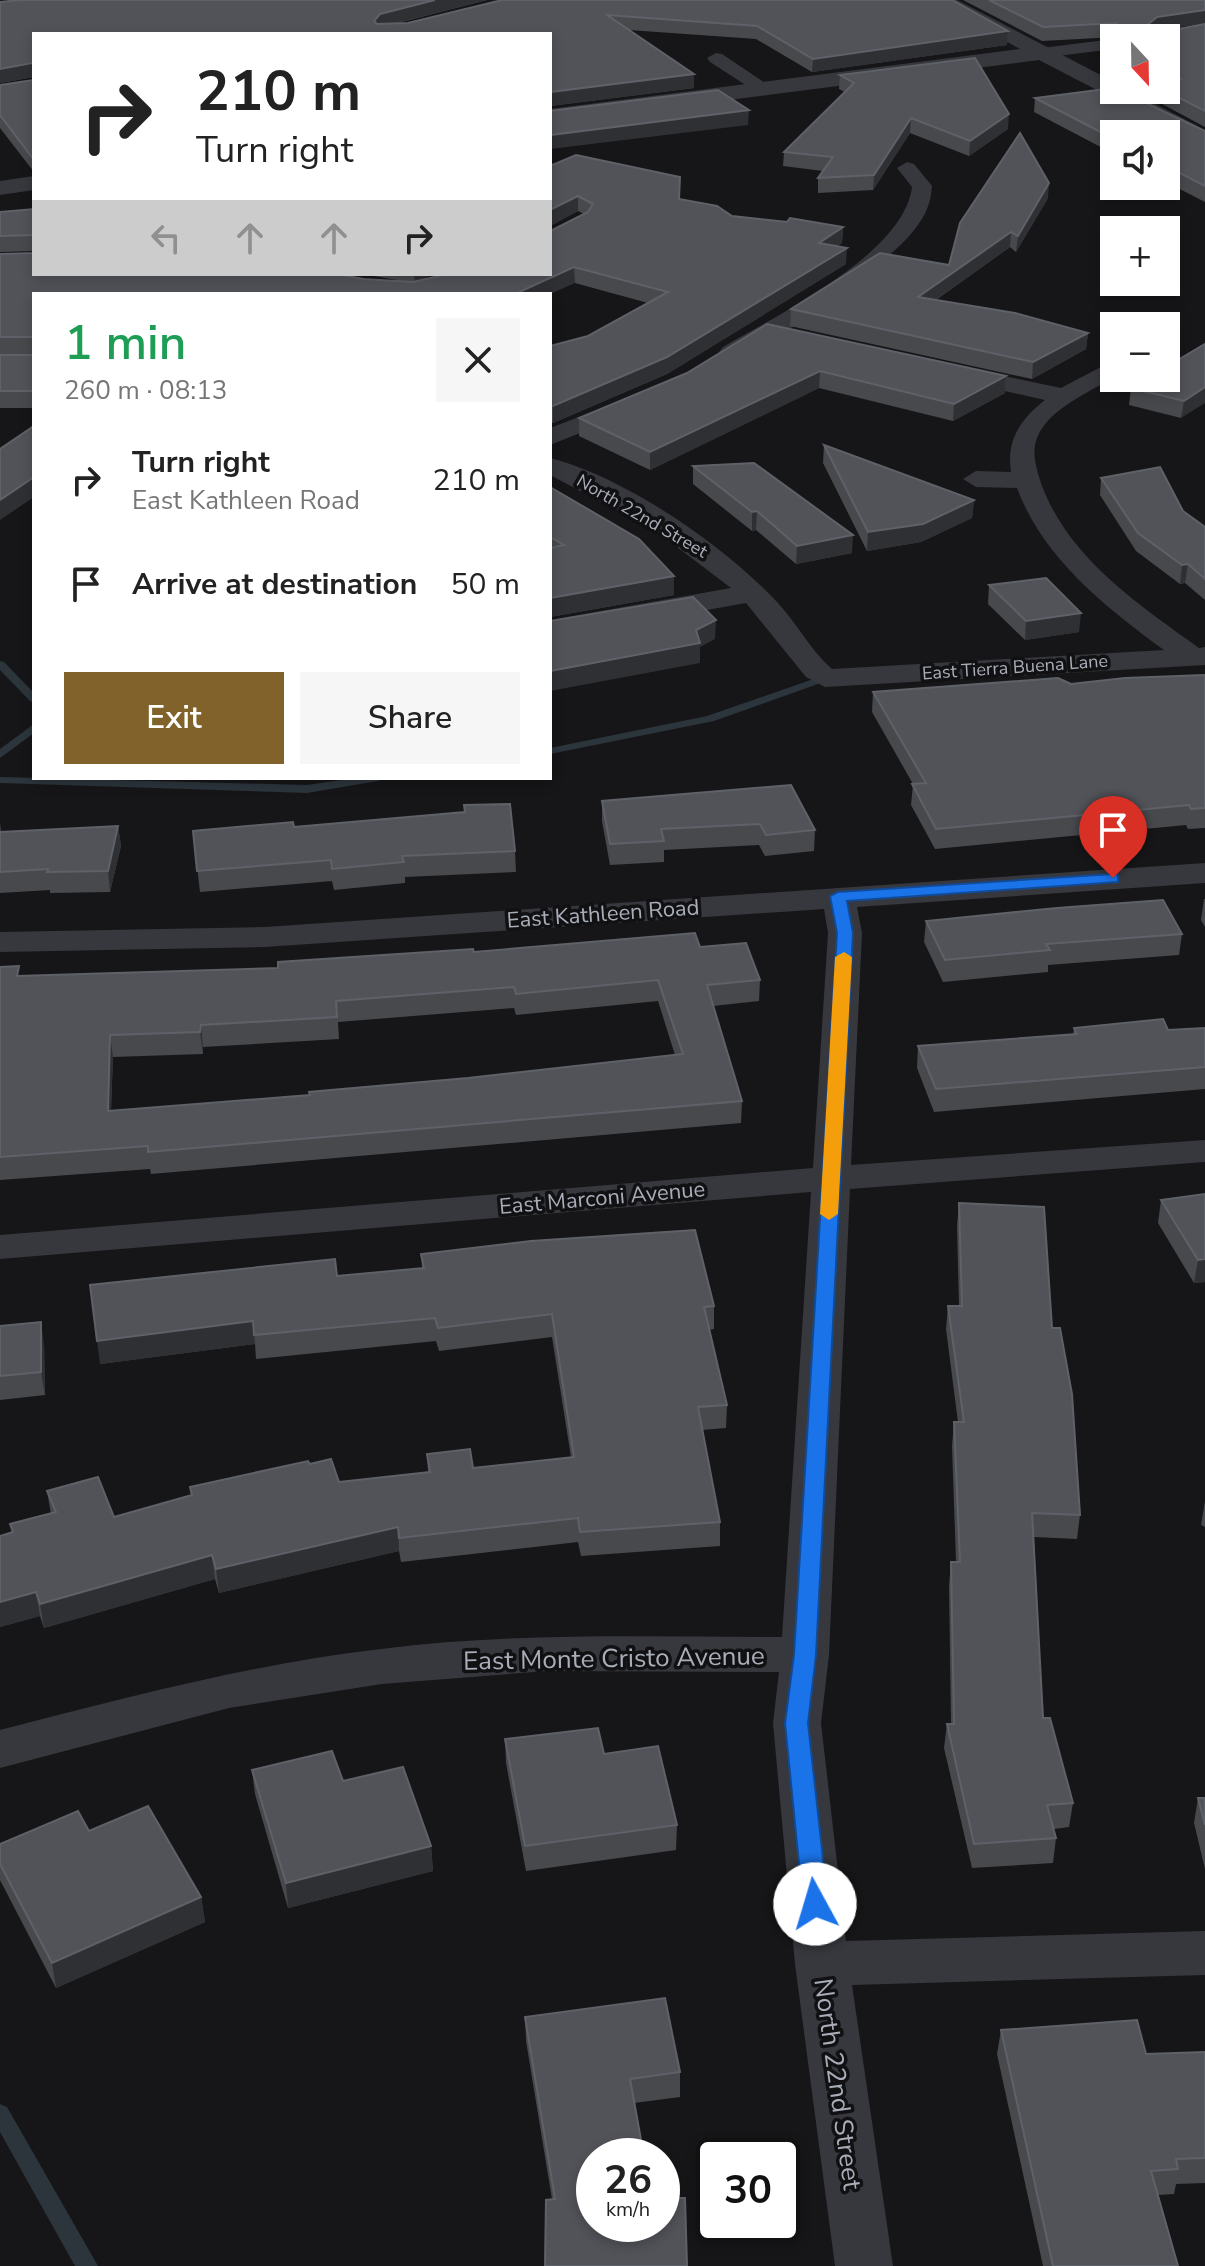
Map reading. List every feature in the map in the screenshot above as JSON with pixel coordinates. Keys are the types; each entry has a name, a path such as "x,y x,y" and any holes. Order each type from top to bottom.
{"street":[{"path":"942,0 1203,136"},
{"path":"552,116 1100,46"},
{"path":"716,58 765,89"},
{"path":"711,363 867,264 900,234 918,208 922,186 907,168"},
{"path":"3,184 32,183"},
{"path":"765,330 797,337"},
{"path":"935,368 1067,397"},
{"path":"1100,376 1067,397 1025,435 1022,462 1034,504 1079,563 1135,614 1198,656"},
{"path":"552,436 649,395"},
{"name":"North 22nd Street","path":"552,467 639,511 699,546 752,593 795,640 812,669 825,678"},
{"path":"976,479 1026,480"},
{"path":"552,629 752,593"},
{"name":"East Tierra Buena Lane","path":"825,678 1198,656"},
{"name":"East Kathleen Road","path":"0,942 265,937 1205,873"},
{"name":"North 22nd Street","path":"838,896 845,933 805,1655 797,1723 822,1964 864,2266"},
{"name":"East Marconi Avenue","path":"0,1247 831,1178 1205,1151"},
{"name":"East Monte Cristo Avenue","path":"0,1749 229,1690 382,1666 547,1654 805,1655"},
{"path":"822,1964 1205,1953"}],"building":[{"path":"435,0 380,14 374,21 377,24 408,23 502,0 952,0 1008,31 813,59 757,26 607,15 694,74 552,92 552,32 32,32 32,63 0,69 0,2"},
{"path":"989,0 1205,0 1205,10 1157,17 1148,24 1043,27"},
{"path":"1205,24 1205,111 1180,98 1180,29"},
{"path":"975,58 1009,114 970,141 911,118 874,175 818,178 833,157 784,152 854,83 840,75"},
{"path":"32,80 32,157 0,115 0,85"},
{"path":"718,90 749,110 552,135 552,111"},
{"path":"1100,90 1100,104 1148,104 1205,131 1205,186 1180,173 1180,120 1100,120 1100,132 1035,98"},
{"path":"1020,133 1049,183 1018,236 1011,232 918,297 1015,313 1088,333 1033,362 791,309 880,253 949,265 960,223"},
{"path":"576,155 680,177 679,199 717,206 732,216 787,222 790,218 843,227 819,243 847,248 667,357 553,406 552,345 588,336 668,292 574,267 519,292 32,292 32,337 0,337 0,254 32,253 32,276 347,276 413,282 438,276 552,276 552,230 588,212 593,204 578,196 552,209 552,165"},
{"path":"32,209 32,235 0,236 0,212"},
{"path":"767,324 1006,376 954,404 820,371 650,452 579,418 687,373"},
{"path":"1205,344 1205,387 1184,401 1147,392 1180,392 1180,359"},
{"path":"0,355 32,355 32,391 0,391"},
{"path":"32,427 32,478 0,500 0,449"},
{"path":"824,445 974,500 923,524 868,532"},
{"path":"754,463 853,535 797,546 757,511 752,512 693,466"},
{"path":"1160,467 1183,511 1205,527 1205,579 1188,564 1182,565 1138,533 1101,478"},
{"path":"552,488 639,539 674,576 552,598 552,548 564,545 552,538"},
{"path":"1046,578 1081,613 1026,621 989,585"},
{"path":"693,597 716,620 696,630 700,643 552,671 552,621"},
{"path":"1205,675 1205,808 1191,809 1189,805 936,829 912,784 926,783 873,692 1058,678 1071,684"},
{"path":"791,785 815,830 766,835 760,824 661,829 664,841 610,844 602,801"},
{"path":"510,804 515,851 402,856 404,862 332,869 331,860 197,871 193,831 293,822 294,827 465,812 464,805"},
{"path":"118,826 108,871 47,872 48,869 0,872 0,832"},
{"path":"1163,900 1182,934 1046,944 1050,950 945,960 926,921 1057,908"},
{"path":"695,933 700,947 746,943 760,980 707,985 742,1101 148,1152 148,1146 0,1157 0,967 19,966 17,976 278,968 278,962 473,949 474,952","holes":["658,980 683,1054 309,1092 310,1095 108,1111 110,1035 200,1032 201,1025 337,1017 336,1001 514,987 516,994"]},
{"path":"1163,1019 1168,1030 1205,1028 1205,1067 936,1089 918,1046 1077,1034 1074,1028"},
{"path":"1205,1194 1205,1259 1198,1260 1161,1200"},
{"path":"959,1203 1044,1207 1052,1328 1060,1328 1072,1394 1080,1515 1032,1513 1043,1718 1050,1718 1073,1803 1047,1805 1056,1838 974,1844 947,1724 954,1724 951,1562 960,1562 954,1422 964,1422 948,1306 962,1306"},
{"path":"695,1230 714,1306 704,1307 727,1405 698,1407 720,1522 580,1532 578,1518 399,1538 398,1527 216,1569 212,1555 40,1604 36,1592 0,1602 0,1536 13,1532 10,1524 56,1512 47,1491 98,1477 114,1517 192,1495 190,1487 308,1461 310,1464 331,1459 339,1482 430,1472 427,1454 470,1449 473,1468 574,1457 552,1314 438,1328 435,1318 254,1335 253,1321 97,1341 90,1285 335,1259 337,1276 424,1268 421,1254 531,1241"},
{"path":"41,1322 41,1372 0,1376 0,1326"},
{"path":"598,1728 604,1754 658,1746 677,1825 525,1846 505,1739"},
{"path":"332,1751 343,1781 403,1767 431,1846 286,1883 252,1770"},
{"path":"1198,1798 1205,1798 1205,1825"},
{"path":"148,1806 201,1897 52,1963 0,1864 0,1844 78,1811 89,1831"},
{"path":"665,1998 680,2072 630,2079 641,2138 576,2138 576,2242 680,2242 680,2198 685,2198 687,2266 545,2266 546,2200 555,2199 525,2017"},
{"path":"1137,2020 1146,2054 1205,2052 1205,2158 1176,2159 1178,2169 1151,2171 1178,2266 1053,2266 1001,2030"}],"waterway":[{"path":"0,664 32,697"},
{"path":"552,751 710,719 825,678"},
{"path":"0,755 32,729"},
{"path":"0,780 307,789 365,780"},
{"path":"0,2113 87,2266"}],"slow traffic":[{"path":"829,1214 844,957"}],"route":[{"path":"815,1904 797,1723 805,1655 845,933 838,896 1113,878"}]}
